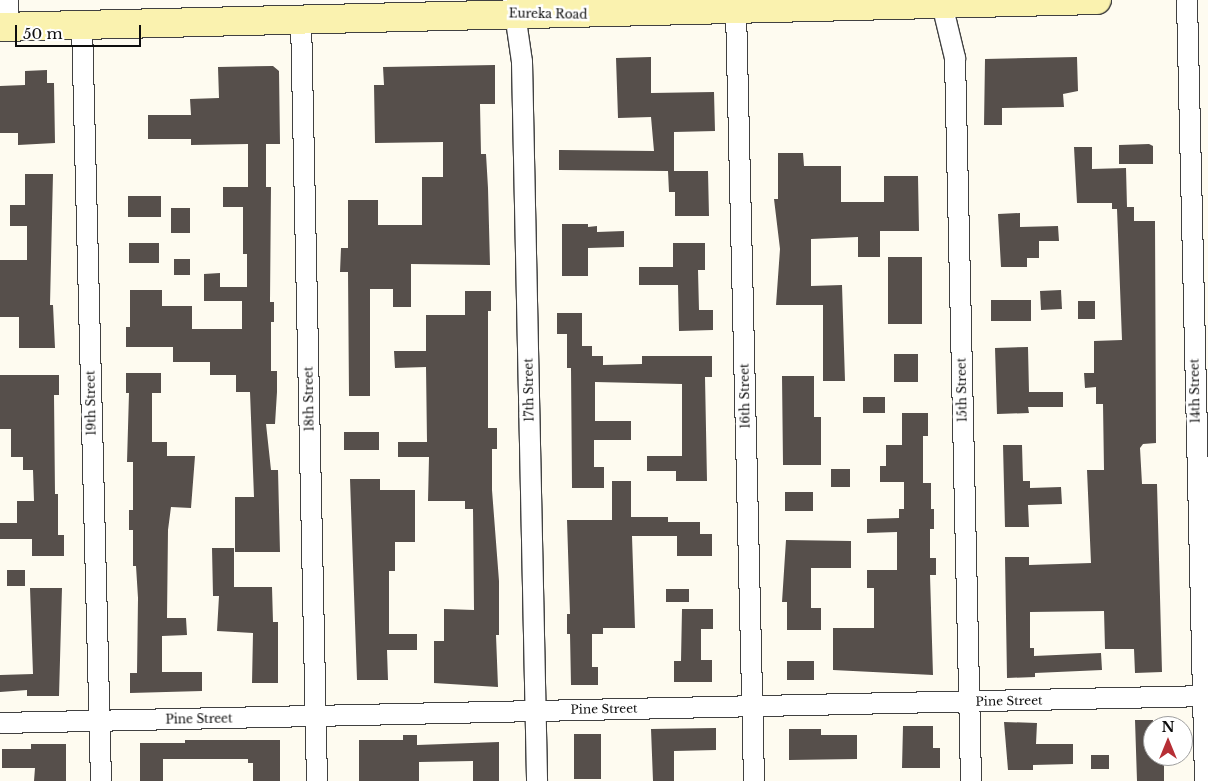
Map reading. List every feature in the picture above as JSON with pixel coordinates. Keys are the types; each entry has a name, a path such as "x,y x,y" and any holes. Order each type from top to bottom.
{"main road":[{"name":"Eureka Road","path":"4,27 301,18 514,7 531,16 942,2 1097,0"}],"street":[{"path":"4,27 8,0"},
{"name":"14th Street","path":"1187,0 1206,696 1206,781"},
{"name":"15th Street","path":"942,2 955,58 971,781"},
{"name":"17th Street","path":"514,7 522,62 537,781"},
{"name":"16th Street","path":"736,10 754,781"},
{"name":"18th Street","path":"301,18 317,781"},
{"name":"19th Street","path":"82,25 101,781"},
{"name":"Pine Street","path":"0,723 1206,696"}],"building":[{"path":"651,57 651,93 714,92 715,131 674,132 674,171 708,171 709,216 675,216 675,192 669,192 668,171 559,170 559,150 654,151 651,117 618,118 616,58"},
{"path":"1077,57 1078,91 1063,94 1064,107 1002,108 1002,125 984,125 985,59"},
{"path":"495,65 495,104 480,104 481,154 486,154 490,265 411,264 411,307 393,307 393,289 370,289 370,396 349,396 348,272 340,272 341,248 348,248 348,200 378,200 378,225 422,225 422,177 443,177 443,142 375,143 374,85 384,85 383,67"},
{"path":"273,66 279,71 280,144 266,144 266,187 271,187 270,302 274,302 274,322 271,322 271,371 277,371 277,392 275,424 266,424 271,470 278,470 280,552 235,552 235,497 254,497 250,392 236,392 236,375 210,375 210,362 173,362 173,347 126,347 126,327 130,327 130,290 162,290 162,306 192,306 192,329 242,329 242,301 204,301 204,274 220,273 220,287 247,287 247,254 243,254 243,207 223,207 223,187 248,187 248,144 191,145 191,139 148,139 148,115 191,115 190,99 219,98 218,67"},
{"path":"47,70 47,83 54,83 55,143 18,145 18,133 0,133 0,86 25,85 25,71"},
{"path":"1149,144 1153,146 1153,164 1119,164 1119,145"},
{"path":"1074,147 1092,147 1092,169 1126,168 1127,207 1134,207 1134,221 1155,221 1156,443 1143,444 1140,448 1142,484 1157,484 1162,672 1135,673 1134,649 1105,649 1104,611 1030,612 1030,648 1034,648 1034,656 1101,653 1102,670 1035,673 1035,677 1007,678 1005,557 1029,557 1029,565 1091,563 1087,470 1104,470 1103,404 1096,404 1096,387 1085,388 1084,373 1094,373 1094,341 1122,340 1117,209 1112,209 1112,203 1077,203"},
{"path":"778,153 803,153 804,166 841,166 841,202 884,202 884,176 918,176 919,231 880,231 880,257 858,257 858,237 811,239 811,286 842,285 845,381 823,381 823,305 776,305 780,249 774,199 778,199"},
{"path":"25,174 53,174 50,305 53,305 55,348 19,348 19,317 0,317 0,260 27,260 27,226 10,226 10,205 25,205"},
{"path":"128,196 161,196 161,217 128,217"},
{"path":"171,208 190,208 190,233 171,233"},
{"path":"1020,213 1020,227 1058,226 1059,241 1039,241 1039,258 1027,258 1027,267 1001,267 998,214"},
{"path":"562,224 588,224 588,227 597,226 597,232 624,231 624,247 588,248 588,276 562,276"},
{"path":"129,243 159,243 159,263 129,263"},
{"path":"673,243 705,243 705,270 698,270 699,310 713,310 713,330 679,331 678,285 639,285 639,267 673,267"},
{"path":"888,257 922,257 922,324 888,324"},
{"path":"174,259 190,259 190,275 174,275"},
{"path":"1061,290 1062,309 1041,310 1040,291"},
{"path":"465,291 491,291 491,311 488,311 488,428 497,428 497,449 492,449 492,490 499,581 499,635 496,635 498,687 434,683 434,641 444,641 444,609 474,610 473,509 465,509 465,501 428,501 429,457 398,457 398,442 427,442 426,367 395,368 394,351 426,351 426,315 465,315"},
{"path":"991,300 1031,300 1031,321 991,321"},
{"path":"1078,301 1095,301 1095,319 1078,319"},
{"path":"557,313 582,313 582,346 592,346 592,356 603,356 603,365 642,364 642,356 712,356 712,377 705,377 707,481 676,481 676,471 647,471 647,456 682,456 682,384 595,382 595,421 631,421 631,440 594,440 594,467 604,467 604,488 572,488 571,368 567,368 567,334 557,334"},
{"path":"1028,347 1029,392 1063,392 1063,407 1028,407 1029,413 997,414 995,348"},
{"path":"894,354 918,354 918,382 894,382"},
{"path":"126,373 161,373 161,393 152,393 152,442 167,442 167,456 195,456 191,508 171,507 168,530 167,618 186,618 187,635 162,636 162,672 202,672 202,691 130,693 130,673 137,673 138,598 136,566 133,566 133,530 129,530 129,510 133,510 133,462 127,462 129,393 126,393"},
{"path":"0,375 59,375 59,395 54,395 55,494 58,494 58,535 64,535 64,556 32,556 32,539 0,539 0,523 17,523 17,501 34,501 33,470 23,470 23,457 11,457 11,429 0,429"},
{"path":"782,376 814,376 814,417 821,417 821,465 783,465"},
{"path":"863,397 885,397 885,413 863,413"},
{"path":"902,413 928,413 928,436 923,436 923,483 931,483 931,509 934,509 934,529 930,529 930,558 936,558 936,575 930,575 933,675 833,670 833,628 874,628 874,588 867,588 867,570 897,570 897,532 867,533 867,519 899,518 899,509 904,509 904,482 880,482 880,466 886,466 886,445 902,445"},
{"path":"344,432 379,432 379,450 344,450"},
{"path":"1003,445 1022,445 1023,481 1030,481 1030,488 1061,487 1062,504 1028,505 1029,527 1005,527"},
{"path":"831,469 850,469 850,487 831,487"},
{"path":"350,479 380,479 380,490 415,490 415,542 395,542 395,571 389,571 389,634 417,634 417,650 387,650 388,680 357,680"},
{"path":"612,481 631,481 631,517 668,517 668,522 700,522 700,534 712,534 712,556 677,556 677,536 632,536 635,628 603,628 603,634 592,634 592,667 598,667 598,685 571,685 570,634 567,634 567,614 570,614 567,520 612,520"},
{"path":"785,492 813,492 813,511 785,511"},
{"path":"786,540 851,541 851,568 811,568 811,608 821,608 821,630 787,630 787,602 782,602"},
{"path":"212,548 234,548 234,587 272,587 273,622 278,622 278,683 252,683 253,633 217,631 219,596 213,596"},
{"path":"7,570 25,570 25,586 7,586"},
{"path":"30,588 62,588 59,696 27,696 27,690 0,692 0,675 33,674"},
{"path":"666,589 689,589 689,602 666,602"},
{"path":"682,609 713,609 713,629 701,629 701,660 712,660 712,682 674,682 674,661 681,661"},
{"path":"787,661 814,661 814,680 787,680"},
{"path":"1135,720 1143,720 1143,766 1164,766 1164,781 1137,781"},
{"path":"1004,722 1037,723 1036,744 1073,744 1073,764 1033,765 1033,770 1008,770"},
{"path":"903,726 933,726 933,748 940,748 940,768 902,768"},
{"path":"716,728 716,750 674,751 674,781 653,781 651,729"},
{"path":"789,729 821,729 821,735 857,735 857,759 789,760"},
{"path":"574,734 601,734 601,779 574,779"},
{"path":"403,735 417,735 417,745 499,742 499,781 473,781 473,761 419,762 419,781 359,781 359,740 403,740"},
{"path":"185,740 280,740 280,781 253,781 253,763 248,763 248,759 163,759 163,781 140,781 140,743 185,743"},
{"path":"31,744 66,744 66,781 34,781 35,768 2,768 2,749 31,749"},
{"path":"1091,755 1109,755 1109,769 1091,769"}]}
